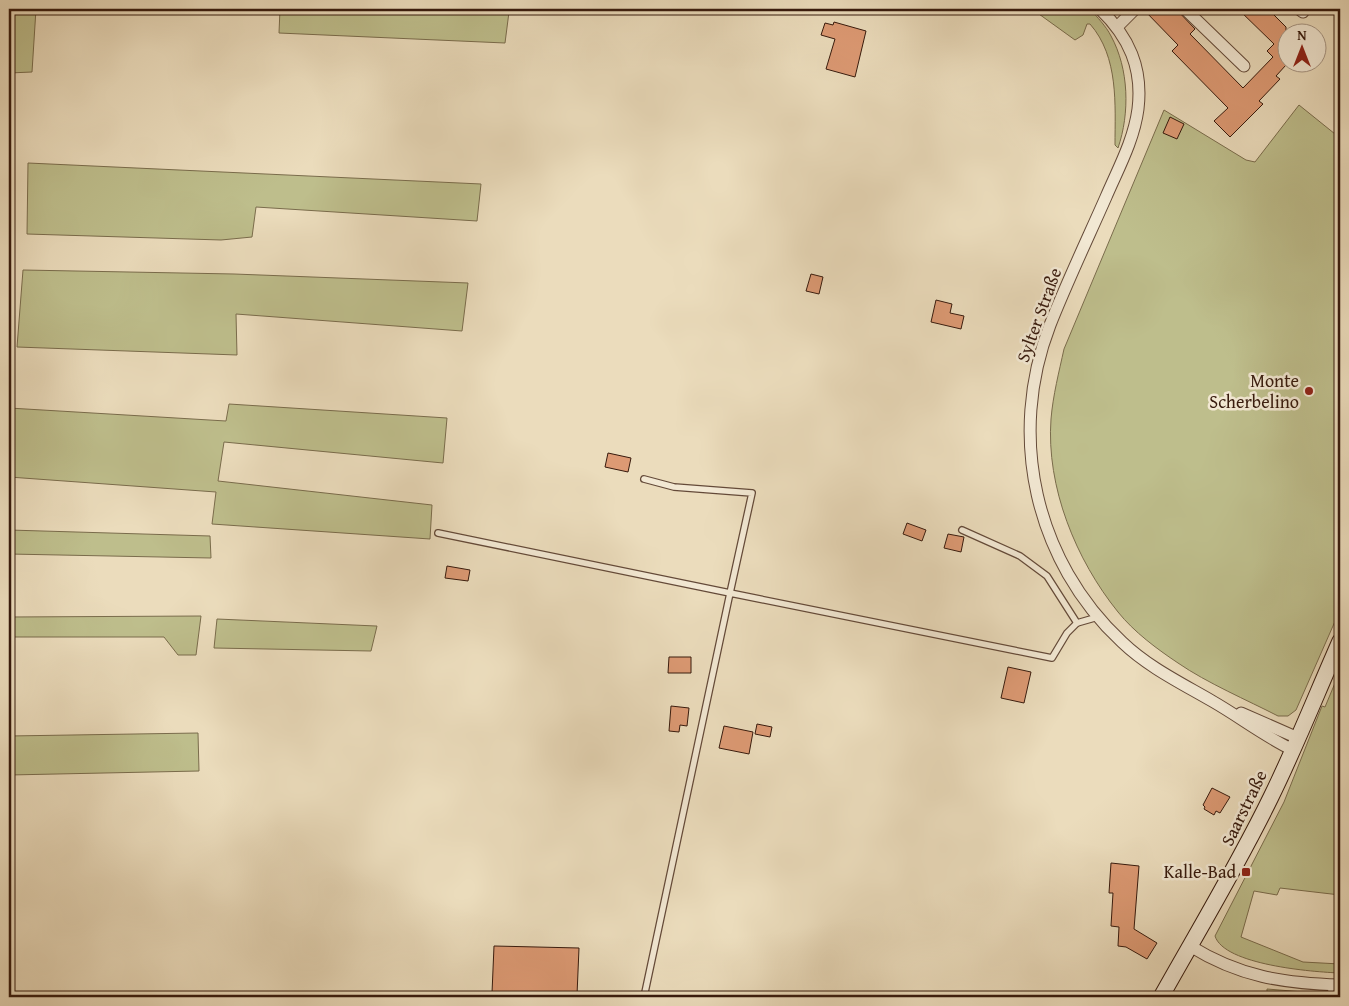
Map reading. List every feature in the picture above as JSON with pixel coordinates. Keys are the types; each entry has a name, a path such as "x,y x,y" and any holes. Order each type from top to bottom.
{"main road":[{"name":"Saarstraße","path":"1161,997 1238,860 1311,714 1318,691 1340,641"}],"street":[{"name":"Sylter Straße","path":"1100,9 1118,26 1125,41 1128,62 1138,84 1138,109 1128,148 1066,286 1042,348 1034,384 1029,423 1034,481 1052,544 1067,573 1098,617 1136,655 1214,702 1295,744"},
{"path":"1118,26 1135,9"},
{"path":"1185,9 1244,66"},
{"path":"1190,946 1210,958 1260,978 1292,983 1336,985"}],"lane":[{"path":"644,480 674,488 752,493 644,997"},
{"path":"962,530 1020,556 1047,576 1077,623"},
{"path":"438,533 1052,658 1063,639 1077,623 1098,617"},
{"path":"1330,997 1336,985"}],"green space":[{"path":"9,9 36,9 32,72 9,73"},
{"path":"280,9 509,12 505,43 279,33"},
{"path":"1032,9 1090,9 1109,32 1121,62 1126,91 1126,106 1118,148 1115,145 1115,98 1111,66 1099,37 1090,24 1087,24 1083,35 1075,40"},
{"path":"1299,105 1340,138 1340,610 1296,710 1288,716 1278,716 1214,684 1178,663 1146,640 1118,612 1089,569 1067,522 1053,471 1051,419 1064,349 1164,110 1246,160 1255,162"},
{"path":"28,163 481,184 477,221 256,207 252,237 221,240 27,234"},
{"path":"23,270 234,274 468,283 462,331 236,314 237,355 17,347"},
{"path":"229,404 447,418 443,463 224,442 218,481 432,505 430,539 212,524 216,492 9,477 9,408 226,421"},
{"path":"9,530 210,536 211,558 9,554"},
{"path":"201,616 196,655 178,655 164,637 9,637 9,617"},
{"path":"217,619 377,626 371,651 214,648"},
{"path":"1340,671 1340,895 1280,888 1277,895 1254,891 1241,937 1303,962 1340,964 1340,973 1310,971 1251,960 1235,954 1222,946 1215,936 1284,802 1322,706 1325,707"},
{"path":"198,733 199,771 9,775 9,736"},
{"path":"1267,989 1328,994 1328,997 1267,997"}],"building":[{"path":"1143,9 1176,9 1195,29 1190,34 1243,88 1273,57 1267,51 1274,44 1238,9 1268,9 1281,22 1276,22 1276,72 1280,72 1276,76 1280,79 1259,101 1263,104 1230,137 1214,121 1228,108 1172,51 1178,45"},
{"path":"834,22 866,31 855,77 826,69 835,39 821,35 825,23 833,25"},
{"path":"1170,117 1184,124 1177,139 1163,133"},
{"path":"811,274 823,277 819,294 806,291"},
{"path":"936,300 952,304 950,313 964,316 961,329 931,322"},
{"path":"608,453 631,458 628,472 605,467"},
{"path":"907,523 926,530 922,541 903,534"},
{"path":"948,534 964,537 961,552 944,548"},
{"path":"447,566 470,570 468,581 445,578"},
{"path":"669,657 691,657 691,673 668,673"},
{"path":"1008,667 1031,672 1024,703 1001,698"},
{"path":"671,706 689,708 687,726 680,725 679,732 669,731"},
{"path":"757,724 772,727 770,737 755,734"},
{"path":"724,726 753,732 749,754 719,748"},
{"path":"1212,788 1230,797 1220,813 1216,811 1214,815 1204,809 1203,805"},
{"path":"1111,863 1139,866 1134,929 1157,943 1147,959 1126,947 1118,946 1119,927 1111,926 1113,893 1109,893"},
{"path":"494,946 579,948 577,995 542,994 541,997 494,997 494,993 492,993"}],"place":[{"name":"Monte Scherbelino","path":"1309,391"},
{"name":"Kalle-Bad","path":"1246,872"}]}
